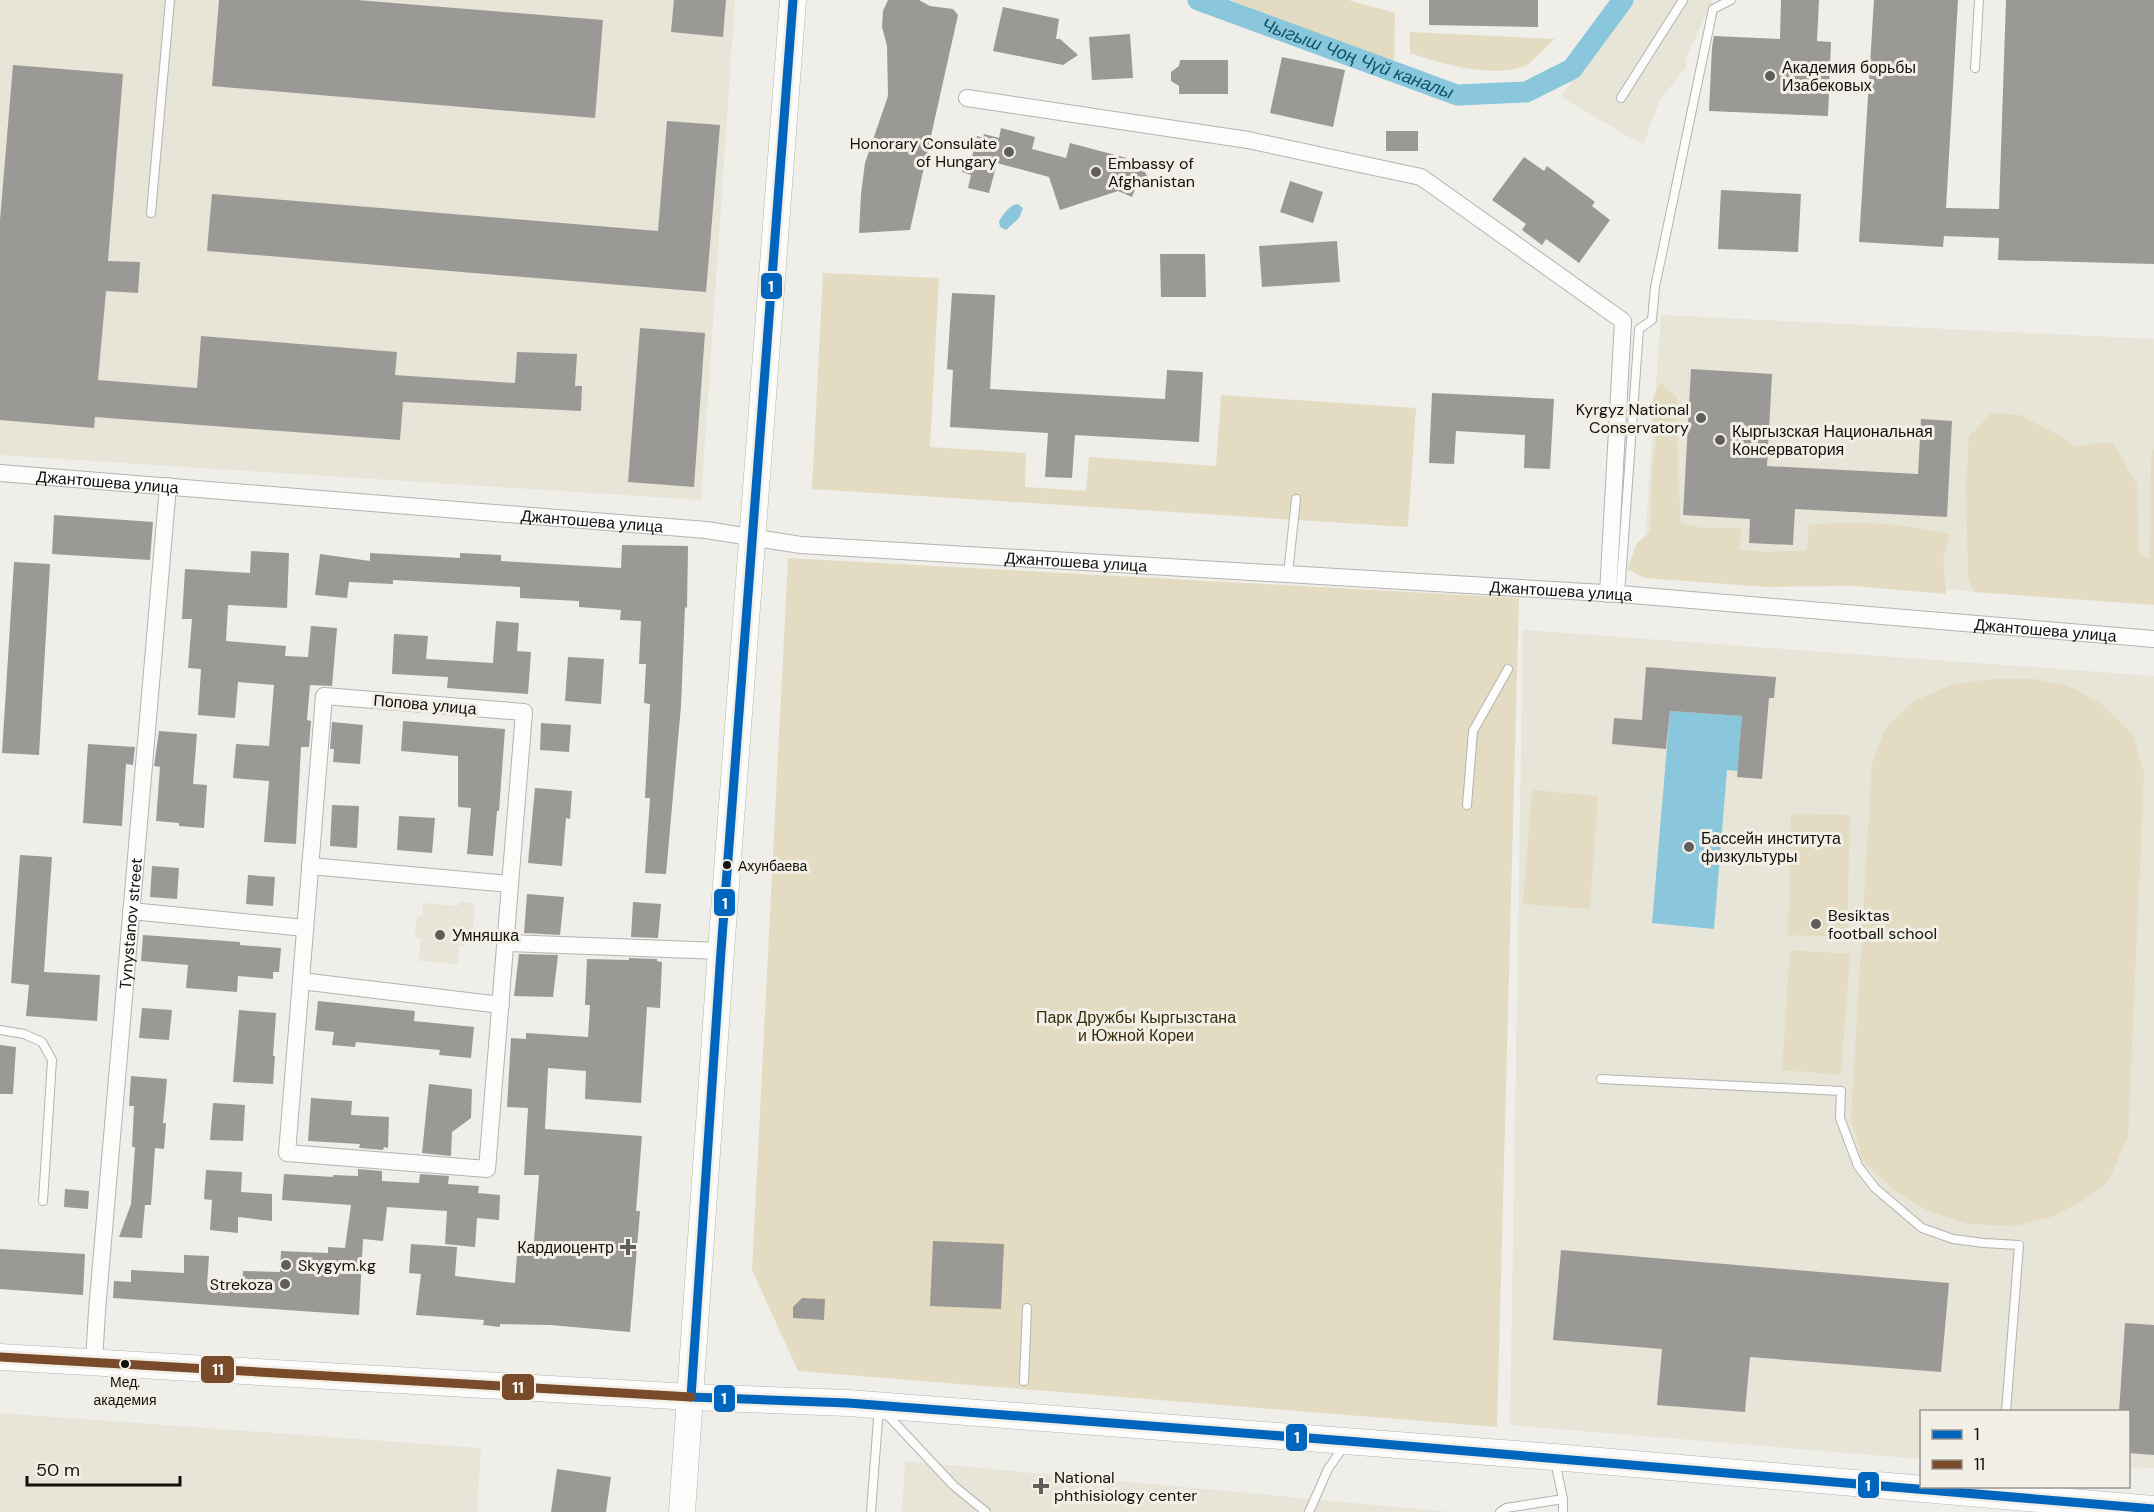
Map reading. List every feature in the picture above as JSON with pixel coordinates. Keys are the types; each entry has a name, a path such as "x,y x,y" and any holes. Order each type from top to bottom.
{"main road":[{"path":"682,1512 793,0"},
{"path":"0,1357 879,1406 1920,1486"},
{"path":"1948,1488 2154,1509"}],"street":[{"path":"967,98 1248,140 1421,177 1623,321 1614,594"},
{"name":"Джантошева улица","path":"0,473 706,530 801,545 1614,594 2154,639"},
{"name":"Tynystanov street","path":"94,1362 168,486"},
{"name":"Попова улица","path":"324,696 524,712 510,884 487,1169 287,1153 324,696"},
{"path":"310,867 510,884"},
{"path":"132,911 305,928"},
{"path":"506,943 722,951"},
{"path":"301,981 501,1005"}],"lane":[{"path":"151,213 170,0"},
{"path":"1621,98 1683,0"},
{"path":"1614,594 1640,329 1652,320 1654,286 1715,0"},
{"path":"1713,9 1731,0"},
{"path":"1975,68 1979,0"},
{"path":"1288,574 1296,499"},
{"path":"1467,805 1473,731 1508,669"},
{"path":"0,1030 24,1034 42,1042 52,1060 43,1202"},
{"path":"1601,1079 1841,1091 1840,1118 1858,1166 1875,1188 1922,1228 1953,1239 2019,1245 2006,1410"},
{"path":"1024,1381 1028,1308"},
{"path":"872,1512 879,1406"},
{"path":"879,1406 954,1486 986,1512"},
{"path":"1309,1512 1328,1469 1347,1441"},
{"path":"1554,1457 1563,1499 1563,1512"},
{"path":"1500,1512 1506,1508 1563,1499"}],"shaded area":[{"path":"0,0 735,0 701,500 0,455"},
{"path":"1632,0 1713,0 1684,62 1687,66 1660,100 1643,145 1561,97"},
{"path":"1661,315 2154,339 2154,604 1643,568"},
{"path":"1523,630 2154,676 2154,1468 2130,1467 2130,1410 1920,1410 1920,1459 1510,1425"},
{"name":"Умняшка","path":"459,902 475,903 473,932 465,932 464,946 459,946 458,964 419,961 421,938 415,937 417,916 422,916 423,903 458,906"},
{"path":"0,1413 481,1448 477,1512 0,1512"},
{"name":"National phthisiology center","path":"905,1461 1450,1512 902,1512"}],"green space":[{"path":"1230,0 1348,0 1395,13 1394,67"},
{"path":"1410,32 1555,39 1528,64 1500,71 1453,66 1410,53"},
{"path":"823,273 939,278 930,447 1026,453 1025,487 1086,491 1089,457 1216,466 1221,395 1416,408 1408,527 812,489"},
{"path":"1661,383 1677,397 1681,524 1703,528 1742,528 1739,550 1770,552 1807,550 1809,525 1827,523 1880,524 1950,534 1943,558 1946,594 1854,586 1767,587 1644,578 1627,569 1637,543 1650,532 1652,469 1656,438 1650,408 1657,387"},
{"path":"1991,413 2020,415 2076,447 2094,443 2113,443 2137,484 2139,554 2150,559 2151,459 2154,448 2154,605 1974,592 1968,578 1966,485 1969,437"},
{"name":"Парк Дружбы Кыргызстана и Южной Кореи","path":"788,558 1519,598 1497,1427 798,1371 752,1270"},
{"path":"1992,679 2035,679 2068,686 2102,704 2133,734 2144,773 2128,1137 2108,1182 2081,1202 2052,1217 2015,1226 1967,1224 1926,1210 1895,1191 1862,1160 1851,1119 1872,763 1885,729 1914,701 1952,685"},
{"path":"1532,790 1598,796 1590,909 1523,904"},
{"path":"1791,814 1850,815 1847,937 1788,935"},
{"path":"1790,950 1850,954 1841,1075 1782,1070"}],"water":[{"path":"1018,204 1023,208 1019,218 1006,230 1000,227 999,221 1005,213"},
{"name":"Бассейн института физкультуры","path":"1670,711 1742,716 1738,771 1727,770 1714,929 1652,923"}],"building":[{"path":"219,0 357,0 603,20 595,118 212,86"},
{"path":"674,0 726,0 723,37 671,32"},
{"path":"888,0 919,0 930,6 953,9 958,15 910,230 859,233 865,163 888,96 887,46 882,27 883,11"},
{"path":"1429,0 1538,0 1538,27 1429,25"},
{"name":"Академия борьбы Изабековых","path":"1781,0 1819,0 1817,41 1831,42 1828,116 1709,111 1714,36 1780,39"},
{"path":"1874,0 1958,0 1946,208 1999,209 2006,0 2154,0 2154,264 1998,260 1999,238 1944,236 1943,247 1859,242"},
{"path":"1003,7 1059,19 1056,39 1060,39 1078,55 1063,65 993,51"},
{"path":"1130,34 1133,78 1092,80 1089,37"},
{"path":"1282,57 1345,70 1333,127 1270,113"},
{"path":"1180,60 1228,60 1228,94 1179,94 1179,86 1171,81 1171,72 1179,66"},
{"path":"13,65 123,74 108,261 140,262 138,293 106,291 98,380 197,388 201,336 397,352 395,375 515,383 517,352 577,354 575,386 582,386 581,411 403,402 400,440 95,417 94,428 0,420 0,220"},
{"path":"667,121 720,125 706,292 207,251 212,194 658,231"},
{"path":"1001,128 1035,137 1032,149 1066,158 1070,143 1138,161 1148,177 1137,185 1132,197 1118,191 1060,210 1049,177 997,163 989,193 968,188 971,175 962,172 967,156 972,157 977,136 983,138 984,134 999,138"},
{"path":"1386,131 1418,131 1418,151 1386,151"},
{"path":"1524,157 1544,171 1547,166 1595,202 1592,206 1610,220 1579,263 1546,239 1542,245 1522,230 1526,224 1492,200"},
{"path":"1290,181 1323,192 1313,223 1280,212"},
{"path":"1721,190 1801,194 1798,252 1718,249"},
{"path":"1337,241 1340,282 1262,287 1259,246"},
{"path":"1160,254 1205,254 1206,297 1161,297"},
{"path":"952,293 995,295 990,389 1165,399 1167,370 1203,372 1199,442 1075,435 1072,478 1045,477 1048,433 950,427 953,370 947,369"},
{"path":"640,328 705,333 694,487 628,482"},
{"path":"1691,369 1772,374 1767,466 1918,474 1921,419 1952,421 1947,517 1795,509 1793,545 1749,543 1750,519 1683,515"},
{"path":"1432,393 1554,399 1550,469 1524,468 1525,435 1456,431 1454,464 1429,463"},
{"path":"54,515 153,522 150,560 52,554"},
{"path":"622,545 688,546 681,706 666,874 645,873 650,798 645,798 650,704 644,703 646,664 639,664 641,621 620,620 621,610 579,607 579,601 520,598 520,587 393,580 393,584 349,582 347,598 315,595 320,554 370,561 370,553 460,558 460,553 501,555 501,561 621,568"},
{"path":"251,551 289,553 287,608 228,605 226,641 286,646 285,656 308,657 311,626 337,628 332,686 310,685 307,720 311,721 309,747 301,747 296,844 264,842 269,781 233,778 236,744 269,746 274,685 238,682 235,718 198,715 201,669 188,668 192,619 182,619 185,569 250,573"},
{"path":"14,562 50,564 39,755 2,753"},
{"path":"496,621 519,623 517,651 531,652 528,694 447,688 448,677 392,674 394,634 428,636 426,659 493,663"},
{"path":"568,657 604,659 601,704 565,701"},
{"path":"1646,667 1776,677 1774,698 1769,698 1762,779 1737,777 1742,716 1670,711 1666,749 1612,744 1614,718 1642,720"},
{"path":"403,721 505,729 493,856 467,854 471,808 458,807 458,756 401,751"},
{"path":"332,722 363,725 360,764 333,762 334,749 330,749"},
{"path":"541,723 571,725 569,752 540,750"},
{"path":"159,731 197,734 193,784 207,785 204,828 156,821 160,767 154,766"},
{"path":"88,744 135,747 133,765 126,764 122,826 83,823"},
{"path":"535,788 572,791 570,819 566,818 562,866 528,863"},
{"path":"332,805 359,806 357,848 330,846"},
{"path":"399,816 435,818 432,853 397,850"},
{"path":"20,855 52,857 44,972 100,975 97,1021 26,1016 29,985 11,983"},
{"path":"152,866 179,868 177,899 150,897"},
{"path":"248,875 275,877 273,906 246,904"},
{"path":"527,894 564,897 560,935 524,933"},
{"path":"633,902 661,904 658,938 631,937"},
{"path":"143,935 240,942 240,945 281,948 279,972 273,972 273,979 238,976 237,992 186,988 188,965 141,961"},
{"path":"519,954 558,955 553,997 514,996"},
{"path":"629,958 657,959 662,962 660,1008 647,1007 641,1103 585,1099 586,1071 548,1068 545,1129 642,1136 636,1211 640,1211 630,1332 550,1325 500,1324 500,1327 483,1325 484,1320 416,1315 421,1274 409,1273 411,1244 457,1247 455,1276 515,1283 517,1254 533,1255 539,1175 524,1175 528,1108 507,1107 511,1038 526,1039 526,1033 588,1037 590,1005 585,1005 587,959 629,960"},
{"path":"318,1001 415,1011 414,1021 474,1027 471,1058 439,1055 440,1050 356,1042 355,1047 332,1045 334,1032 315,1030"},
{"path":"142,1008 172,1010 169,1040 139,1038"},
{"path":"239,1010 276,1013 273,1084 233,1082"},
{"path":"0,1045 16,1047 13,1094 0,1094"},
{"path":"131,1076 167,1079 163,1123 166,1123 164,1149 155,1148 151,1205 145,1205 142,1238 119,1237 131,1204 135,1147 132,1147 134,1106 129,1106"},
{"path":"429,1084 472,1089 471,1118 452,1132 451,1156 422,1153"},
{"path":"311,1098 352,1101 351,1115 389,1117 388,1148 384,1147 383,1150 359,1148 360,1144 308,1141"},
{"path":"213,1103 245,1105 243,1141 210,1140"},
{"path":"358,1169 382,1171 382,1181 419,1183 420,1174 449,1176 448,1184 479,1186 478,1193 500,1195 499,1220 477,1218 475,1247 445,1244 447,1211 387,1207 383,1241 363,1239 359,1315 113,1298 114,1281 131,1282 131,1270 184,1273 184,1255 209,1256 207,1285 242,1287 243,1271 280,1272 281,1251 328,1253 328,1247 345,1248 351,1205 282,1200 284,1174 358,1176"},
{"path":"206,1170 242,1172 241,1192 272,1194 272,1221 238,1217 238,1233 210,1230 212,1200 204,1199"},
{"path":"65,1189 89,1191 88,1209 64,1207"},
{"path":"933,1241 1004,1244 1001,1309 930,1306"},
{"path":"0,1249 85,1254 83,1295 0,1289"},
{"path":"1561,1250 1949,1283 1941,1372 1750,1357 1745,1412 1657,1405 1662,1349 1553,1340"},
{"path":"802,1298 825,1299 824,1320 793,1318 793,1307"},
{"path":"2125,1323 2154,1325 2154,1455 2130,1453 2130,1410 2119,1410"},
{"path":"557,1469 611,1477 606,1512 551,1512"}],"waterway":[{"name":"Чыгыш Чоң Чүй каналы","path":"1198,0 1457,95 1526,92 1572,69 1623,0"}],"transit line":[{"name":"1","path":"793,0 721,951 691,1397 848,1403 1347,1441 2154,1509"},
{"name":"11","path":"0,1357 691,1397"}],"place":[{"name":"Академия борьбы Изабековых","path":"1770,76"},
{"name":"Honorary Consulate of Hungary","path":"1009,152"},
{"name":"Embassy of Afghanistan","path":"1096,172"},
{"name":"Kyrgyz National Conservatory","path":"1701,418"},
{"name":"Кыргызская Национальная Консерватория","path":"1720,440"},
{"name":"Бассейн института физкультуры","path":"1689,847"},
{"name":"Ахунбаева","path":"727,865"},
{"name":"Besiktas football school","path":"1816,924"},
{"name":"Умняшка","path":"440,935"},
{"name":"Кардиоцентр","path":"628,1247"},
{"name":"Skygym.kg","path":"286,1265"},
{"name":"Strekoza","path":"285,1284"},
{"name":"Мед. академия","path":"125,1364"},
{"name":"National phthisiology center","path":"1041,1486"}]}
